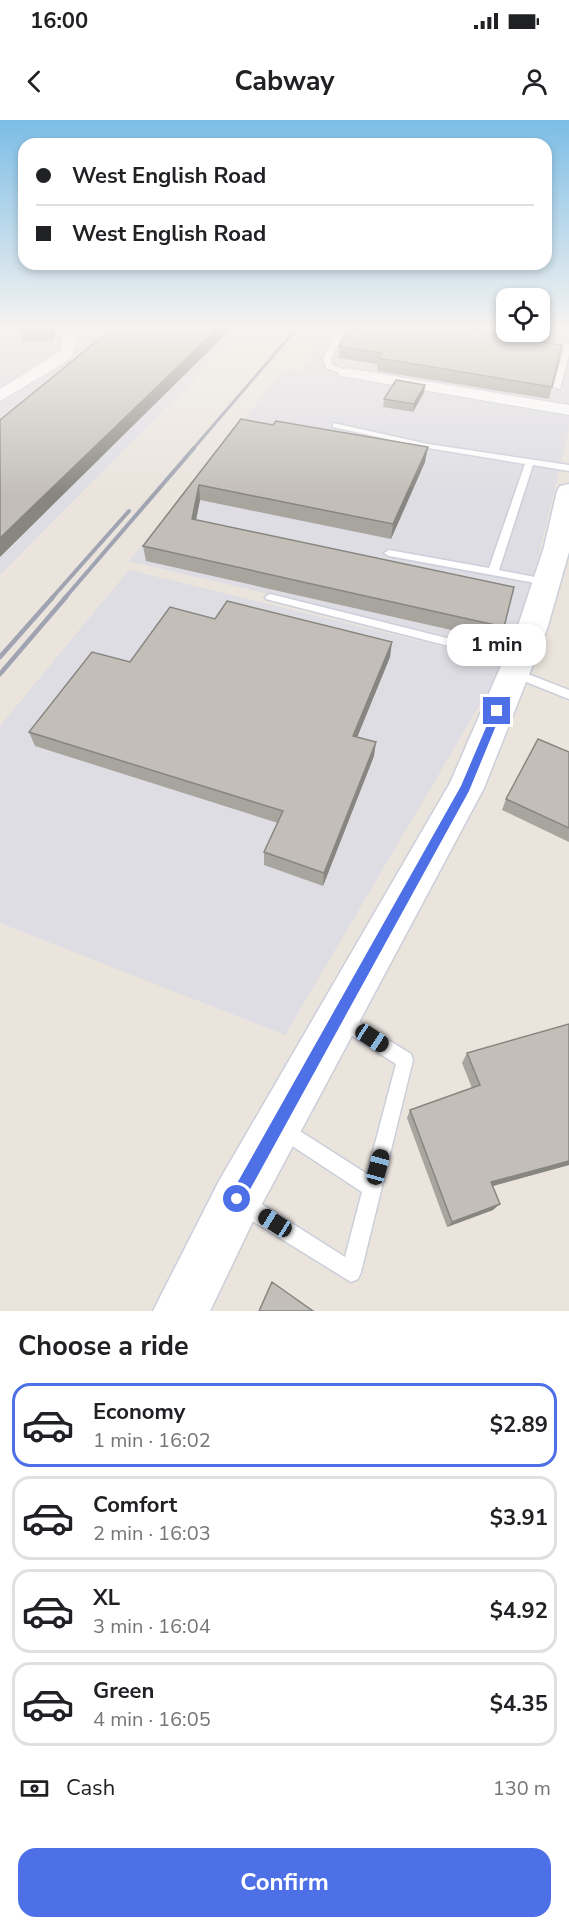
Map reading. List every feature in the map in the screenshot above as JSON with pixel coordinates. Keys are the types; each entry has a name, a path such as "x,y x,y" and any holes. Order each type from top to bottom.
{"main road":[{"path":"181,1311 237,1199 466,788 532,629 569,491"}],"street":[{"path":"0,396 20,384"},
{"path":"414,384 569,410"}],"lane":[{"path":"336,425 428,446 569,468"},
{"path":"493,572 530,462"},
{"path":"389,553 546,582"},
{"path":"270,597 516,666 569,695"},
{"path":"237,1199 351,1272 405,1060 338,1017"},
{"path":"277,1126 372,1188"}],"shaded area":[{"path":"0,384 190,384 0,575"},
{"path":"273,384 569,384 569,429 515,653 129,561"},
{"path":"129,570 505,662 285,1035 0,923 0,726"}],"building":[{"path":"45,384 160,384 0,538 0,420"},
{"path":"394,384 425,385 414,404 384,399"},
{"path":"531,384 553,384 552,387"},
{"path":"241,419 273,425 276,421 428,447 393,524 199,485 192,519 514,587 504,627 143,546"},
{"path":"227,601 392,642 353,736 376,742 324,873 264,852 283,811 29,732 92,652 130,662 170,607 215,619"},
{"path":"538,739 569,752 569,828 506,799"},
{"path":"569,1024 569,1161 491,1182 500,1204 452,1222 410,1110 480,1085 467,1053"},
{"path":"272,1282 313,1311 259,1311"}],"railway":[{"path":"193,449 249,384"},
{"path":"64,599 194,448"},
{"path":"51,599 129,511"},
{"path":"0,657 53,597"},
{"path":"0,674 66,597"}],"route":[{"path":"237,1199 466,788 497,711"}]}
